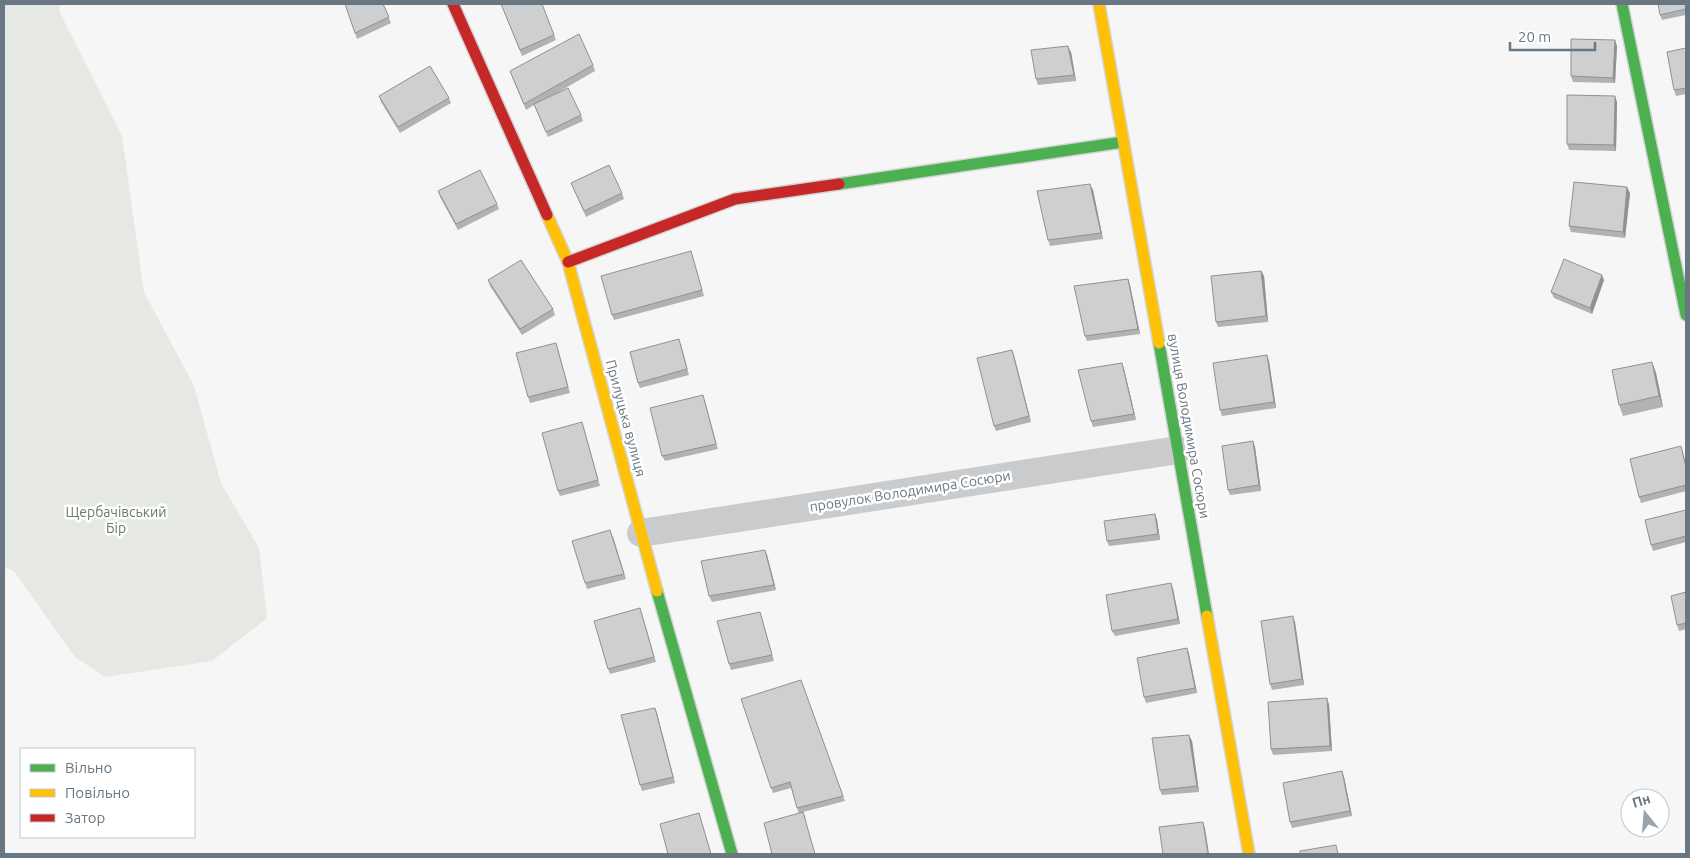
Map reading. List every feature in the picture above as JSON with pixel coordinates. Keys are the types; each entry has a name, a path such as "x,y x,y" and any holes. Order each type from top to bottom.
{"street":[{"name":"Прилуцька вулиця","path":"453,4 568,262 641,533 732,854"},
{"name":"вулиця Володимира Сосюри","path":"1099,4 1249,854"},
{"path":"1622,4 1685,302"},
{"path":"568,262 735,200 1123,142"},
{"name":"провулок Володимира Сосюри","path":"641,533 1178,450"}],"green space":[{"name":"Щербачівський Бір","path":"4,4 59,4 60,13 122,136 144,292 194,386 221,483 259,548 267,618 212,661 105,677 75,657 14,571 4,567"}],"building":[{"path":"345,4 383,4 389,17 355,33"},
{"path":"501,4 542,4 554,35 520,50"},
{"path":"1658,4 1686,4 1686,9 1660,15"},
{"path":"579,34 593,65 524,104 510,71"},
{"path":"1571,39 1615,40 1613,78 1571,76"},
{"path":"1068,46 1074,75 1036,79 1031,50"},
{"path":"1686,48 1686,88 1674,90 1667,52"},
{"path":"430,66 449,98 398,127 379,96"},
{"path":"568,88 581,115 546,132 534,104"},
{"path":"1567,95 1615,96 1614,145 1567,144"},
{"path":"609,165 622,193 584,211 571,183"},
{"path":"480,170 497,204 456,224 438,191"},
{"path":"1574,182 1627,187 1623,232 1569,226"},
{"path":"1090,184 1101,233 1048,240 1037,191"},
{"path":"691,251 702,290 612,315 601,276"},
{"path":"1564,259 1602,275 1590,308 1551,292"},
{"path":"521,260 553,309 520,329 488,280"},
{"path":"1261,271 1266,316 1216,322 1211,276"},
{"path":"1128,279 1138,329 1085,336 1074,286"},
{"path":"679,339 687,369 638,383 630,352"},
{"path":"556,343 568,387 528,397 516,353"},
{"path":"1012,350 1029,416 994,426 977,358"},
{"path":"1267,355 1274,402 1220,410 1213,363"},
{"path":"1652,362 1659,396 1619,405 1612,370"},
{"path":"1122,363 1134,414 1091,421 1078,370"},
{"path":"703,395 716,444 662,456 650,408"},
{"path":"582,422 598,480 558,491 542,433"},
{"path":"1253,441 1259,485 1228,490 1222,446"},
{"path":"1681,446 1686,467 1686,485 1639,497 1630,459"},
{"path":"1686,510 1686,536 1651,545 1645,520"},
{"path":"1155,514 1158,534 1107,541 1104,521"},
{"path":"610,530 624,574 585,583 572,541"},
{"path":"765,550 774,585 709,596 701,561"},
{"path":"1171,583 1178,619 1112,631 1106,595"},
{"path":"1686,592 1686,623 1677,625 1671,596"},
{"path":"640,608 654,657 608,669 594,621"},
{"path":"760,612 772,655 729,664 717,621"},
{"path":"1293,616 1302,679 1270,684 1261,621"},
{"path":"1187,648 1195,688 1144,697 1137,658"},
{"path":"801,680 843,796 797,808 790,782 771,788 741,699"},
{"path":"1327,698 1330,746 1271,749 1268,702"},
{"path":"655,708 673,777 640,785 621,715"},
{"path":"1189,735 1197,786 1160,790 1152,738"},
{"path":"1342,771 1350,811 1290,822 1283,783"},
{"path":"803,812 815,854 772,854 764,823"},
{"path":"699,813 711,854 668,854 660,824"},
{"path":"1203,822 1208,854 1163,854 1159,827"},
{"path":"1336,845 1338,854 1300,854 1300,851"}],"traffic: fast":[{"path":"1622,4 1686,315"},
{"path":"839,184 1123,142"},
{"path":"1159,343 1207,616"},
{"path":"657,591 732,854"}],"traffic: slow":[{"path":"1099,4 1159,343"},
{"path":"547,215 568,262 657,591"},
{"path":"1207,616 1249,854"}],"traffic: jam":[{"path":"453,4 547,215"},
{"path":"568,262 735,199 839,184"}]}
